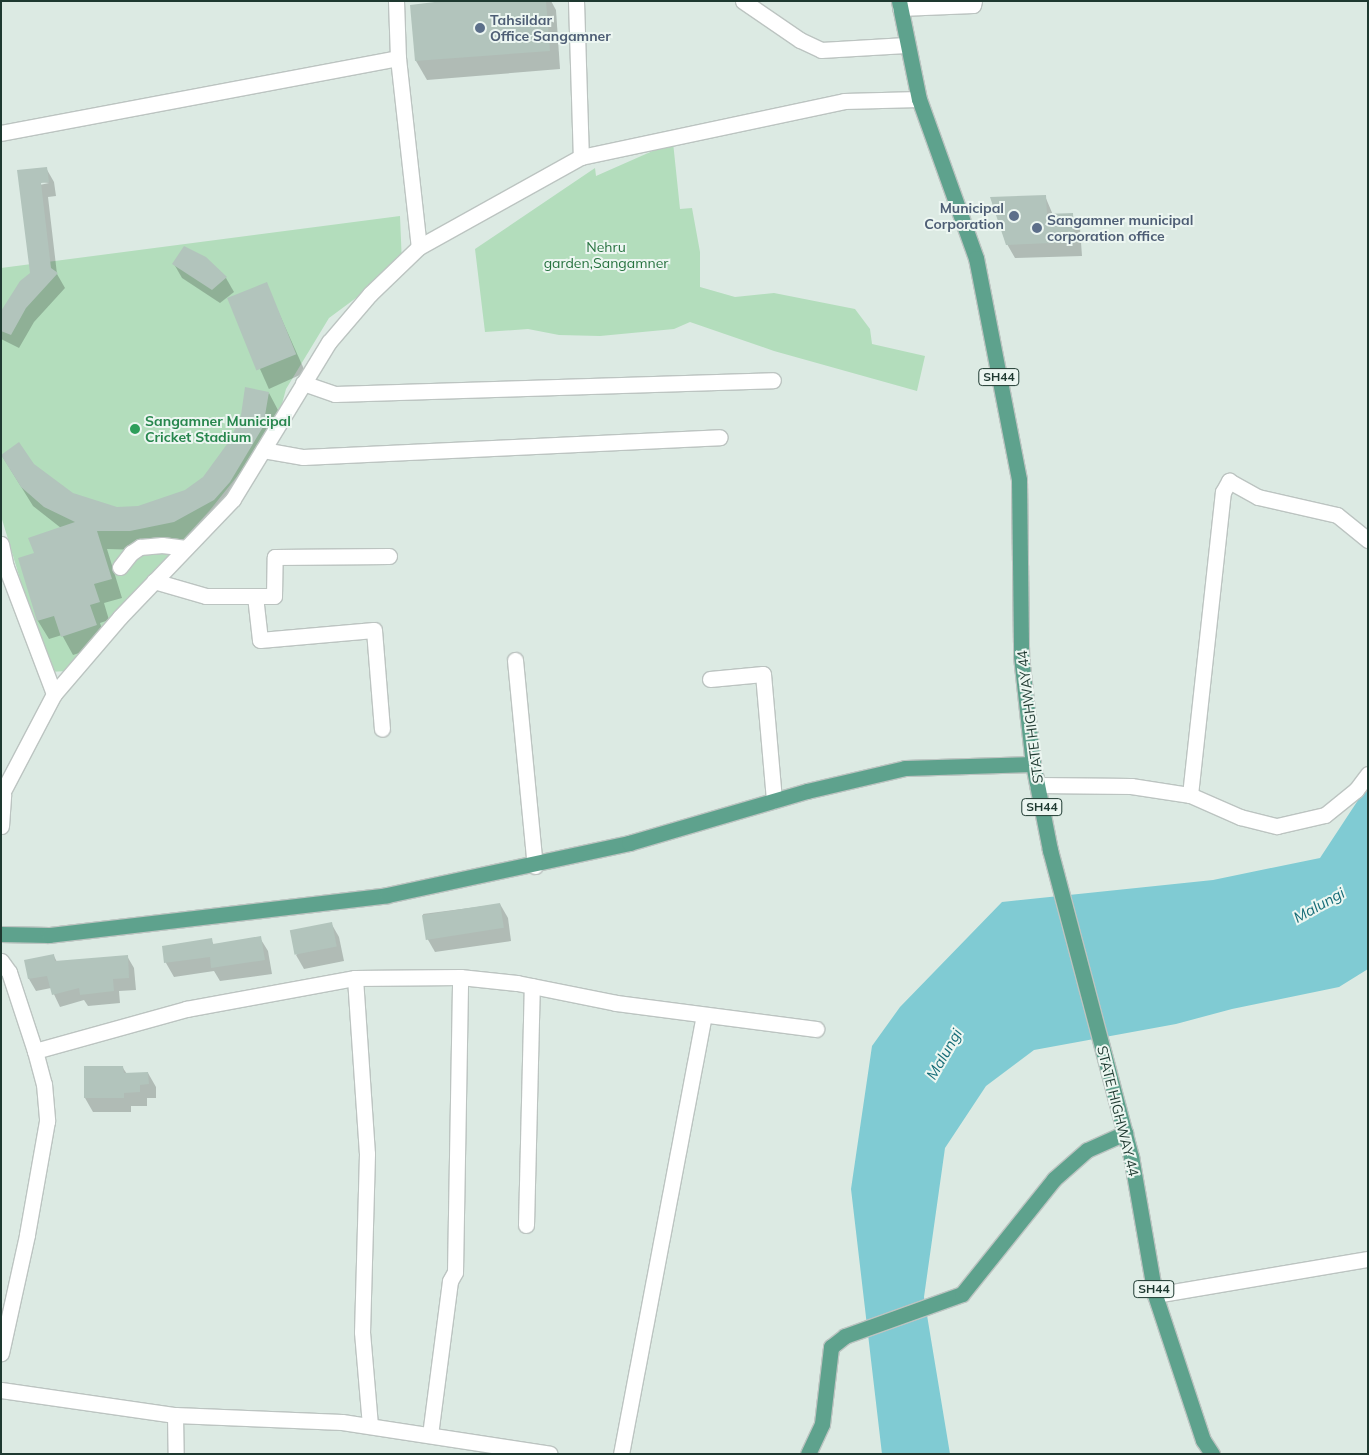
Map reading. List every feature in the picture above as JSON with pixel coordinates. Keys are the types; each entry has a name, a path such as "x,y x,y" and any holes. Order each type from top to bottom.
{"main road":[{"name":"STATE HIGHWAY 44","path":"900,4 906,45 919,99 976,258 1019,480 1021,656 1033,764 1050,850 1119,1117 1125,1132 1155,1295 1203,1440 1212,1454"},
{"path":"1,934 49,935 387,895 535,866 629,843 774,801 905,768 1033,764"},
{"path":"808,1454 822,1424 831,1347 845,1336 962,1294 1054,1179 1087,1150 1125,1132"}],"street":[{"path":"396,1 398,58 419,247"},
{"path":"576,1 581,157"},
{"path":"900,4 974,5 974,1"},
{"path":"739,2 822,50 906,45"},
{"path":"1,133 398,58"},
{"path":"1,826 2,795 54,694 154,581 233,499 329,342 358,307 419,247 581,157 844,101 919,99"},
{"path":"303,383 335,394 773,380"},
{"path":"263,450 304,457 720,437"},
{"path":"1190,795 1223,492 1229,481 1258,498 1337,515 1368,540"},
{"path":"1,544 6,567 54,694"},
{"path":"120,567 131,553 140,547 162,545 186,548"},
{"path":"154,581 206,596 274,596 275,557 389,556"},
{"path":"255,596 260,640 374,630 382,729"},
{"path":"515,660 535,866"},
{"path":"710,679 764,674 774,801"},
{"path":"1037,785 1131,786 1190,795 1240,817 1277,826 1325,815 1356,790 1368,774"},
{"path":"1,962 9,972 35,1051 44,1084 46,1121 28,1236 1,1353"},
{"path":"35,1051 186,1009 355,978 460,978 532,986 704,1016 816,1029"},
{"path":"355,978 367,1154 362,1332 370,1426"},
{"path":"430,1435 450,1281 455,1272 460,978"},
{"path":"526,1225 532,986"},
{"path":"621,1454 704,1016"},
{"path":"1155,1295 1368,1259"},
{"path":"1,1390 175,1416 342,1422 550,1454"},
{"path":"175,1416 176,1454"}],"green space":[{"name":"Nehru garden,Sangamner","path":"673,142 680,209 692,208 700,252 700,287 735,297 774,293 855,309 870,329 872,344 925,356 917,391 774,351 690,322 674,329 600,336 559,335 528,329 485,332 475,249 595,168 596,176"},
{"name":"Sangamner Municipal Cricket Stadium","path":"400,216 402,264 329,318 286,389 282,404 255,454 210,510 107,623 68,671 48,672 1,516 1,268"}],"water":[{"name":"Malungi","path":"1368,785 1368,969 1339,987 1232,1009 1176,1024 1034,1050 986,1086 945,1148 924,1297 950,1454 882,1454 851,1189 872,1046 900,1007 1002,902 1213,880 1320,858"}],"building":[{"name":"Tahsildar Office Sangamner","path":"443,1 546,1 550,51 415,61 410,5"},
{"path":"47,167 49,182 41,183 51,268 58,273 26,308 11,335 1,331 1,311 20,281 30,273 17,170"},
{"name":"Sangamner municipal corporation office","path":"1046,195 1047,214 1073,213 1074,242 1006,245 990,197"},
{"path":"184,246 206,257 227,277 212,290 172,264"},
{"path":"267,282 296,354 256,370 227,298"},
{"path":"245,387 269,392 263,427 230,482 214,500 174,522 130,531 97,531 112,579 94,584 100,602 90,605 97,625 61,637 54,616 37,621 18,558 34,553 28,538 75,522 44,507 21,487 1,455 19,442 34,464 73,493 117,507 138,506 185,490 203,477 230,440 241,415"},
{"path":"500,903 504,928 426,940 422,915"},
{"path":"332,922 337,947 295,955 290,930"},
{"path":"261,936 265,960 211,968 210,957 164,963 162,946 212,938 213,944"},
{"path":"54,954 55,961 128,955 129,978 113,979 114,991 80,995 79,988 52,995 47,976 28,979 24,960"},
{"path":"84,1066 123,1066 124,1073 148,1072 149,1084 140,1085 140,1092 124,1093 124,1098 84,1098"}],"place":[{"name":"Tahsildar Office Sangamner","path":"480,28"},
{"name":"Municipal Corporation","path":"1014,216"},
{"name":"Sangamner municipal corporation office","path":"1037,228"},
{"name":"Sangamner Municipal Cricket Stadium","path":"135,429"}]}
